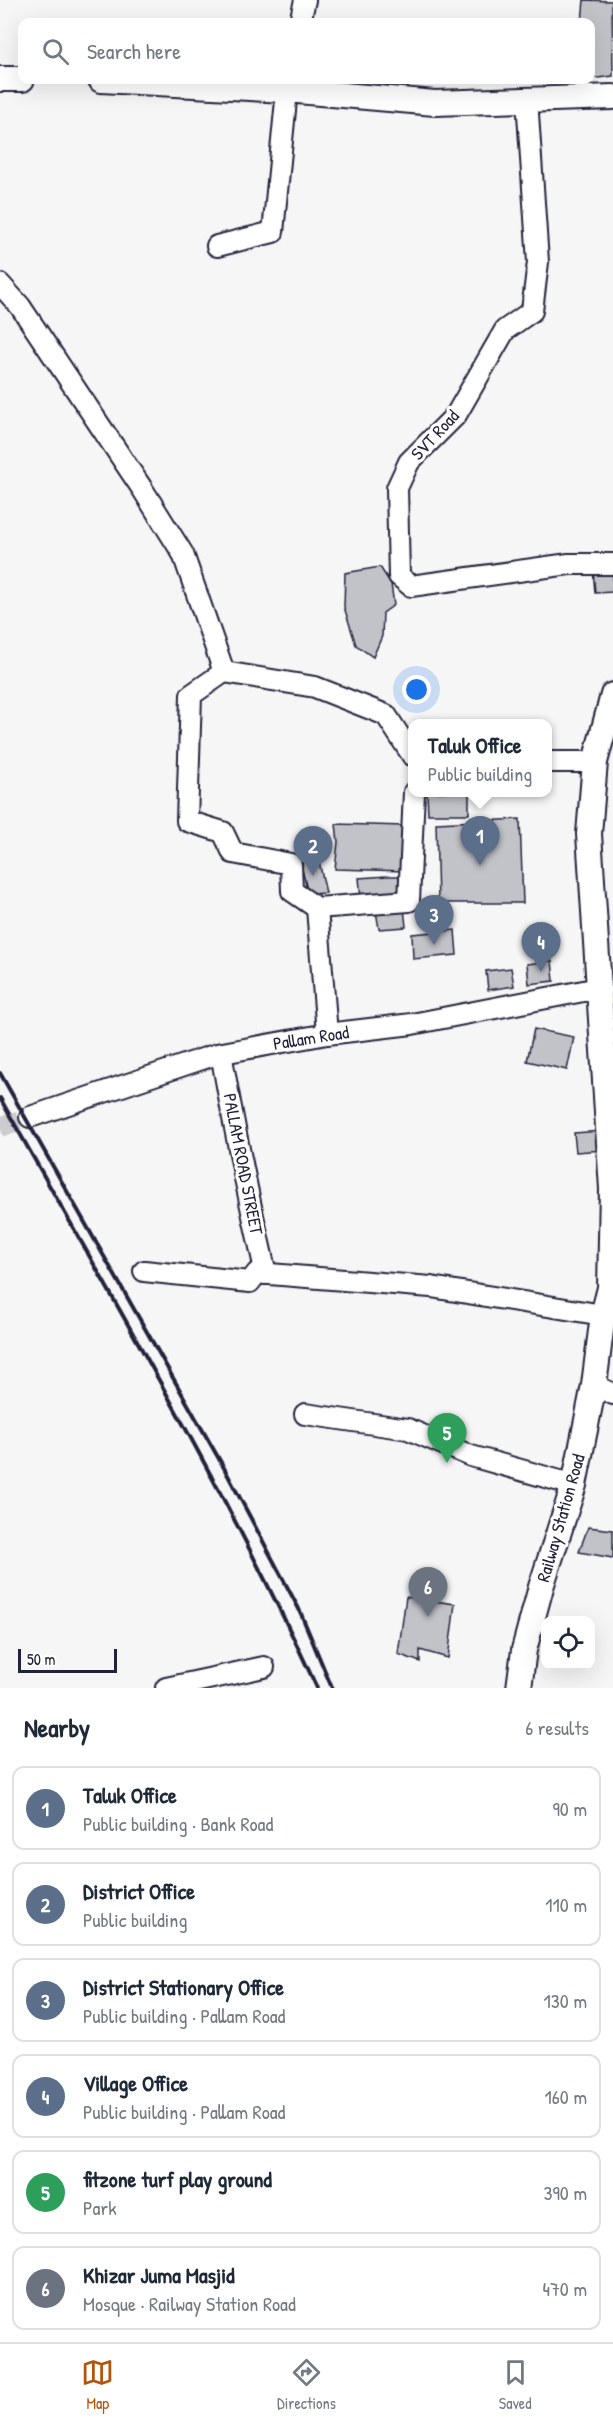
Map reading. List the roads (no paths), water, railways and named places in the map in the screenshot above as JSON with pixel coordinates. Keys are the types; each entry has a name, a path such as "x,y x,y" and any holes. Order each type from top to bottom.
{"main road":[{"path":"0,79 18,79"},
{"path":"250,84 287,85 435,103 613,96"},
{"name":"Railway Station Road","path":"519,1688 524,1650 604,1389 603,1315 611,1288 612,1189 606,987 589,834 595,762 613,695"}],"street":[{"path":"301,18 305,0"},
{"path":"218,246 273,232 287,85"},
{"name":"SVT Road","path":"527,99 538,262 531,311 506,330 456,415 409,462 398,488 399,576 411,586 569,564 613,564"},
{"path":"0,284 20,306 183,554 224,672"},
{"path":"408,749 386,715 315,687 224,672 191,695 187,821 223,832 233,853 291,864 292,891 317,908 409,901 414,797"},
{"path":"552,762 595,762"},
{"path":"317,908 327,1034"},
{"name":"Pallam Road","path":"30,1117 221,1053 327,1034 412,1024 606,987"},
{"name":"PALLAM ROAD STREET","path":"221,1053 236,1140 244,1163 251,1213 266,1274"},
{"path":"144,1271 250,1282 257,1273 431,1287 603,1315"},
{"path":"305,1414 408,1429 471,1456 574,1485"},
{"path":"166,1688 264,1667"}],"tunnel":[{"path":"0,1127 30,1117"}],"railway":[{"path":"0,1073 223,1466 299,1609 332,1688"},
{"path":"0,1098 205,1464 317,1688"}],"place":[{"name":"Taluk Office","path":"480,866"},
{"name":"District Office","path":"313,876"},
{"name":"District Stationary Office","path":"434,945"},
{"name":"Village Office","path":"541,972"},
{"name":"fitzone turf play ground","path":"447,1463"},
{"name":"Khizar Juma Masjid","path":"428,1617"}]}
